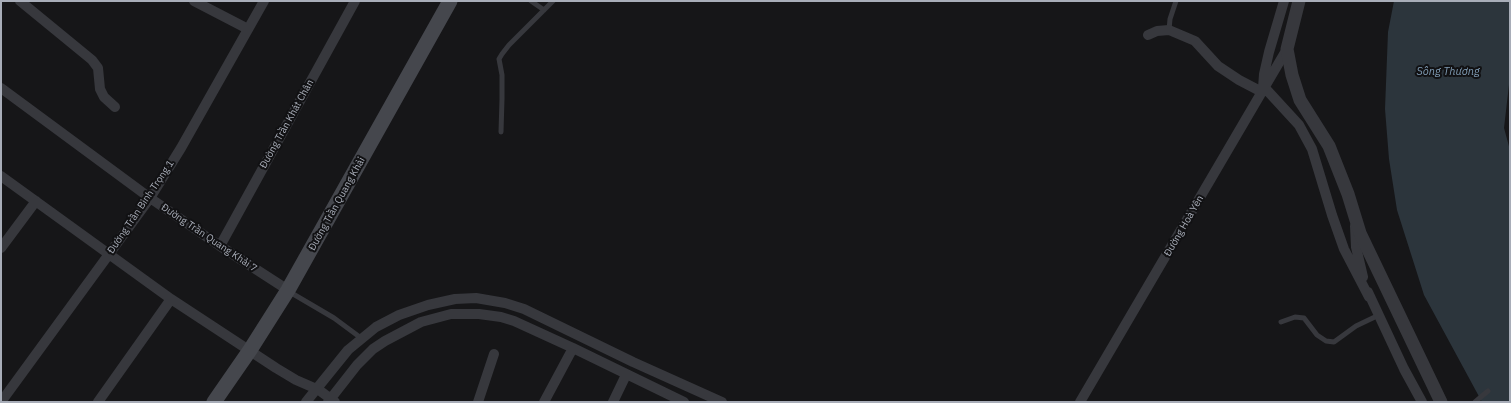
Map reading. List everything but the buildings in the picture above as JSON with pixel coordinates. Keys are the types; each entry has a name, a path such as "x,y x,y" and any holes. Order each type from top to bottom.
{"main road":[{"name":"Đường Trần Quang Khải","path":"214,402 250,350 288,290 450,1"}],"street":[{"path":"20,1 92,60 98,68 100,89 104,97 115,107"},
{"path":"194,1 248,29"},
{"name":"Đường Trần Bình Trọng 1","path":"1,402 150,198 181,148 264,1"},
{"name":"Đường Trần Khát Chân","path":"220,246 355,1"},
{"path":"1263,90 1269,52 1284,1"},
{"path":"1299,1 1287,49 1292,75 1300,100 1329,146 1348,194 1360,233 1441,402"},
{"path":"1148,35 1157,31 1169,30 1195,41 1218,66 1238,80 1263,90 1299,125 1312,149 1344,249 1370,297 1404,369 1422,402"},
{"name":"Đường Hoà Yên","path":"1080,402 1287,49"},
{"name":"Đường Trần Quang Khải 7","path":"1,88 150,198 288,290"},
{"path":"1,176 171,299 296,380 318,389 331,400 357,365 373,349 385,341 421,322 451,314 480,314 514,321 573,348 680,401"},
{"path":"1,248 36,201"},
{"path":"1354,215 1356,247 1370,297"},
{"path":"306,402 318,389 338,362 362,338 376,327 398,315 428,305 455,299 476,298 505,303 524,309 633,362 722,402"},
{"path":"98,402 171,299"},
{"path":"362,338 373,349"},
{"path":"544,402 573,348"},
{"path":"478,402 494,354"},
{"path":"613,402 626,375"}],"lane":[{"path":"531,1 544,10"},
{"path":"500,132 502,75 499,59 509,45 554,1"},
{"path":"1169,30 1170,19 1176,1"},
{"name":"Đường Trần Quang Khải 7","path":"288,290 334,318 362,338"},
{"path":"1281,322 1295,317 1304,318 1317,334 1326,341 1334,342 1356,326 1379,315"},
{"path":"1475,402 1488,391"}],"water":[{"name":"Sông Thương","path":"1394,1 1510,1 1510,76 1504,128 1510,150 1510,402 1482,402 1424,295 1397,210 1389,159 1385,109 1388,32"}]}
